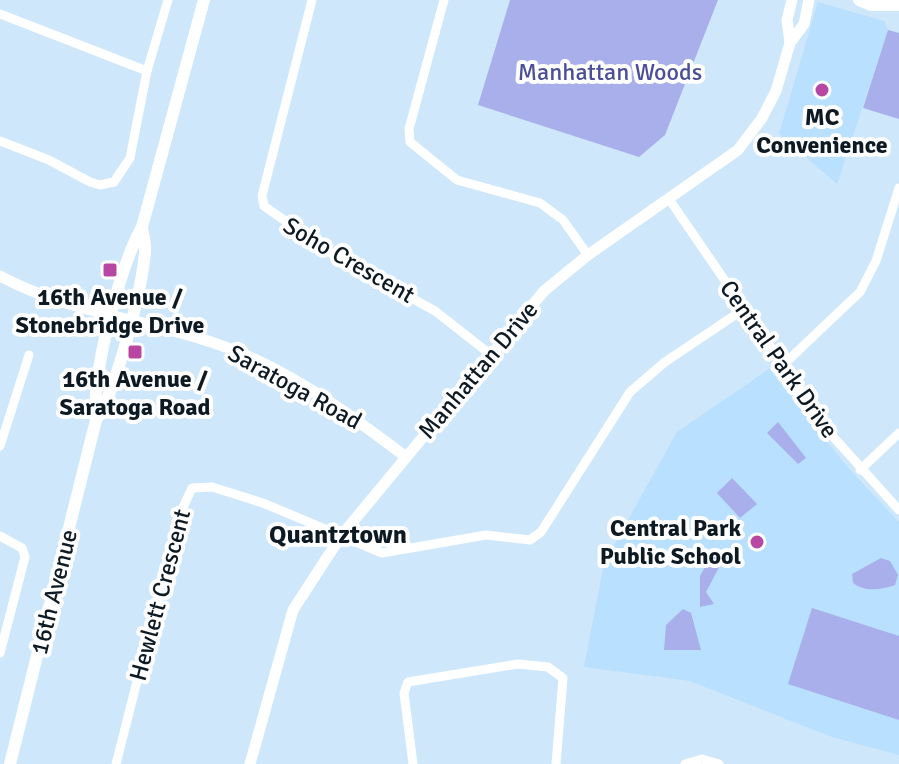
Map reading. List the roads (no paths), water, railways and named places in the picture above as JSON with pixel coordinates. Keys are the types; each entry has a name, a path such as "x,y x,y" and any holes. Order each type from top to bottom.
{"main road":[{"name":"16th Avenue","path":"10,764 96,420 94,397 112,316 131,247 142,227 204,0"},
{"path":"859,0 871,5 895,3"},
{"name":"16th Avenue","path":"96,420 108,403 130,320 146,251 142,227"}],"street":[{"path":"0,141 49,160 90,182 100,185 114,182 130,158 147,71 168,0"},
{"name":"Soho Crescent","path":"312,0 262,196 264,206 334,255 435,311 490,354"},
{"path":"444,0 409,129 410,142 457,180 540,203 563,220 588,255"},
{"name":"Manhattan Drive","path":"790,43 787,20 792,0"},
{"name":"Manhattan Drive","path":"250,764 293,610 341,536 544,291 588,255 716,168 751,135 776,91 790,43 804,24 809,0"},
{"path":"0,14 147,71"},
{"path":"782,366 860,292 876,261 899,188"},
{"name":"Central Park Drive","path":"669,199 782,366 860,470 899,510"},
{"name":"Saratoga Road","path":"0,276 30,290 242,353 349,413 406,457"},
{"path":"341,536 382,553 486,535 530,540 541,532 630,392 665,362 744,309"},
{"path":"0,446 29,355"},
{"path":"0,409 11,412"},
{"path":"860,470 899,433"},
{"name":"Hewlett Crescent","path":"116,764 179,516 192,488 212,487 263,503 341,536"},
{"path":"0,536 22,548 25,557 0,653"},
{"path":"413,764 404,693 408,682 518,664 548,667 563,678 556,764"},
{"path":"685,764 702,759 719,764"}],"place":[{"name":"MC Convenience","path":"822,90"},
{"name":"16th Avenue / Stonebridge Drive","path":"110,270"},
{"name":"16th Avenue / Saratoga Road","path":"135,352"},
{"name":"Central Park Public School","path":"757,542"}],"district":[{"name":"Quantztown","path":"338,534"}],"park label":[{"name":"Manhattan Woods","path":"610,72"}]}
